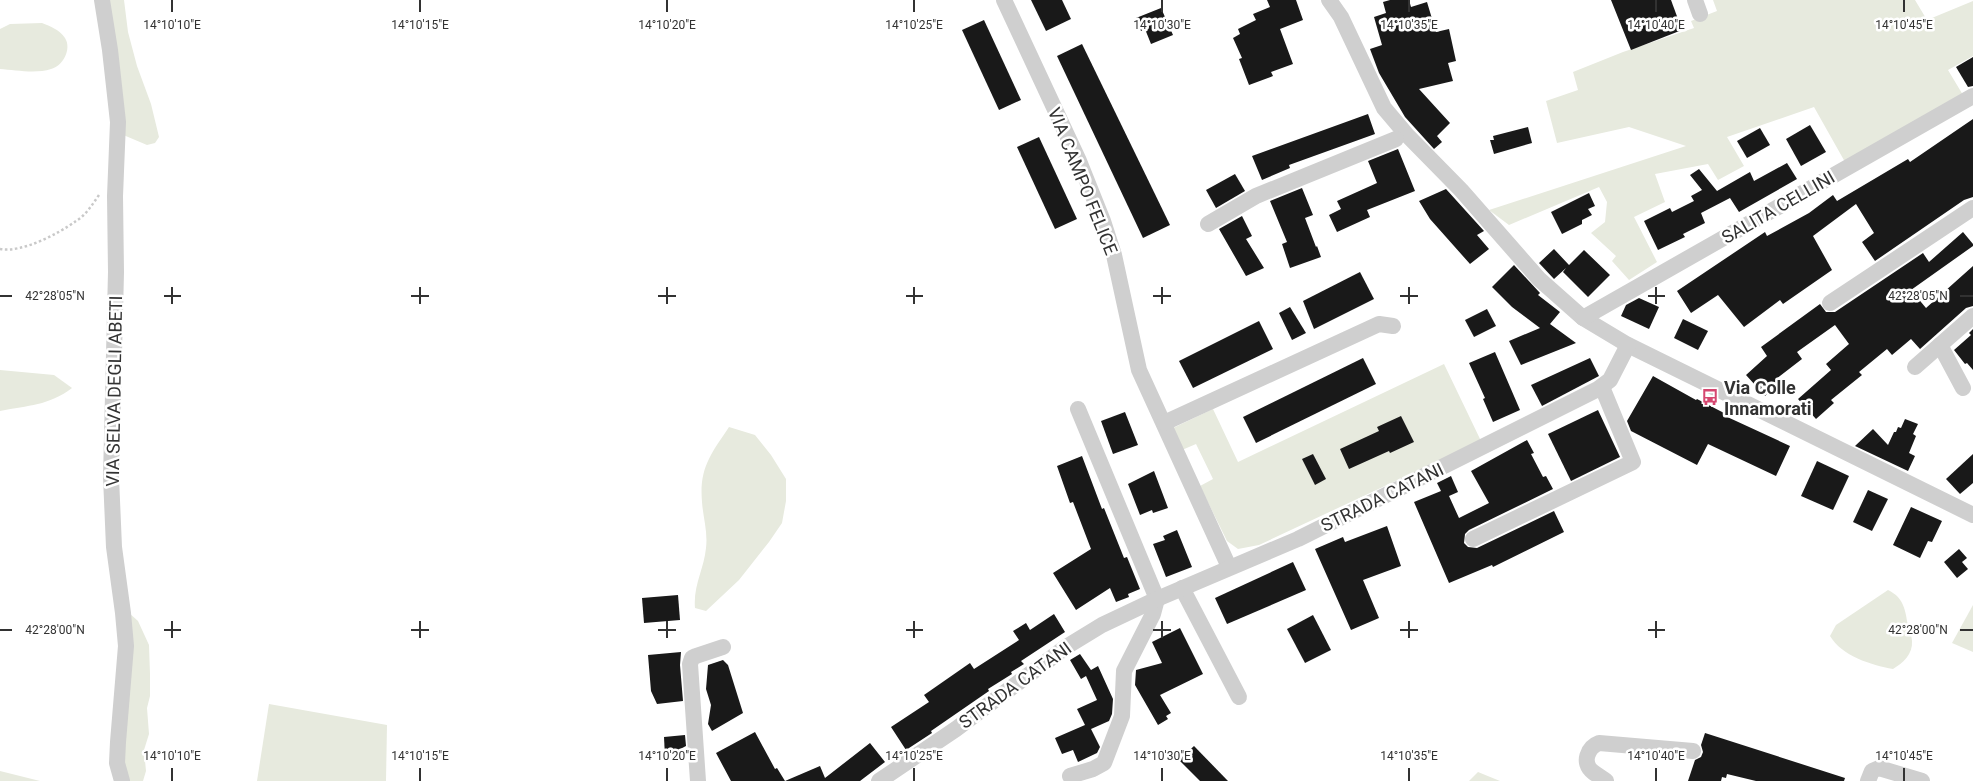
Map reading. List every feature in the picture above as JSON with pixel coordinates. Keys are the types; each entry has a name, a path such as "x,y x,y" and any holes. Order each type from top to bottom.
{"street":[{"name":"VIA SELVA DEGLI ABETI","path":"102,0 113,68 118,122 115,196 116,272 112,477 114,547 126,646 117,763 122,781"},
{"name":"VIA CAMPO FELICE","path":"1004,0 1079,161 1103,221 1114,255 1139,370 1229,568"},
{"path":"1329,0 1341,17 1384,108 1392,134 1433,171 1440,169"},
{"name":"SALITA CELLINI","path":"1583,318 1973,96"},
{"path":"1384,108 1461,190 1539,279 1583,318 1628,344 1973,515"},
{"path":"1208,224 1256,196 1396,139"},
{"path":"1830,303 1973,208"},
{"path":"1915,367 1973,316"},
{"path":"1164,423 1379,324 1392,326"},
{"name":"STRADA CATANI","path":"879,781 956,729 1072,643 1102,625 1182,588 1298,539 1602,387 1610,380 1628,344"},
{"path":"1940,345 1963,388"},
{"path":"1473,539 1633,462 1602,387"},
{"path":"1070,776 1093,769 1104,762 1122,716 1124,671 1153,614 1157,599 1078,410"},
{"path":"1182,588 1239,697"},
{"path":"698,781 690,664 696,656 723,647"},
{"path":"1606,781 1592,772 1587,762 1588,752 1594,745 1600,743 1693,752"},
{"path":"1868,781 1872,771 1879,768 1922,781"}],"path":[{"path":"0,249 9,250 44,239 77,221 88,211 101,192"}],"shaded area":[{"path":"103,0 124,0 128,32 137,66 151,104 159,137 155,143 147,145 121,134"},
{"path":"1713,0 1915,0 1927,20 1973,1 1973,56 1948,70 1963,95 1845,162 1814,107 1727,137 1744,166 1718,180 1708,164 1655,174 1665,202 1634,217 1657,262 1629,280 1612,261 1616,256 1591,233 1605,222 1607,202 1599,187 1509,225 1489,210 1686,146 1629,127 1557,143 1546,101 1578,90 1573,72 1623,52 1694,28 1691,21 1717,11"},
{"path":"42,23 58,31 65,38 67,52 63,61 51,69 39,71 0,69 0,29 10,24"},
{"path":"1444,364 1481,441 1259,545 1238,549 1227,541 1200,486 1213,479 1196,444 1182,450 1173,428 1213,409 1238,462"},
{"path":"0,370 54,375 72,388 46,402 0,411"},
{"path":"729,427 755,435 771,455 786,479 786,501 782,523 769,542 739,580 706,611 695,608 697,585 705,556 706,542 702,480 704,470 712,454"},
{"path":"1888,590 1901,600 1912,637 1912,646 1907,658 1893,669 1867,662 1849,654 1835,643 1830,636 1836,625"},
{"path":"1973,605 1973,652 1952,643"},
{"path":"129,613 138,621 149,645 150,696 147,708 149,734 144,750 146,771 143,781 123,781"},
{"path":"269,704 387,725 386,781 257,781"},
{"path":"0,771 40,781 0,781"},
{"path":"1478,772 1500,781 1469,781"}],"building":[{"path":"1031,0 1062,0 1071,19 1046,31"},
{"path":"1267,0 1296,0 1303,20 1280,29 1293,64 1271,72 1273,76 1249,85 1239,59 1242,58 1233,38 1240,34 1238,29 1256,20 1253,14 1270,7"},
{"path":"1409,0 1411,7 1427,2 1436,32 1449,29 1456,61 1448,63 1453,81 1419,89 1450,123 1437,136 1442,142 1434,149 1405,117 1379,73 1370,49 1382,45 1374,17 1386,13 1383,2"},
{"path":"1611,0 1671,0 1682,30 1631,50"},
{"path":"1161,8 1173,35 1151,44 1145,29 1141,31 1136,18"},
{"path":"984,20 1021,100 999,110 962,30"},
{"path":"1082,44 1170,225 1143,238 1057,56"},
{"path":"1973,57 1973,86 1968,87 1956,67"},
{"path":"1368,114 1375,134 1289,165 1290,168 1262,180 1252,156"},
{"path":"1973,119 1973,197 1964,200 1875,261 1862,242 1874,233 1856,204 1813,236 1832,270 1783,304 1780,300 1744,327 1718,295 1691,313 1677,291 1765,232 1767,236 1809,213 1833,195 1837,201 1908,159 1910,162"},
{"path":"1810,125 1826,152 1801,166 1786,139"},
{"path":"1528,127 1532,143 1494,154 1490,140 1494,140 1493,136"},
{"path":"1760,128 1770,145 1747,158 1737,141"},
{"path":"1039,137 1077,219 1055,229 1017,147"},
{"path":"1398,149 1415,191 1367,210 1370,217 1337,232 1329,215 1341,209 1337,201 1377,183 1368,161"},
{"path":"1787,163 1797,179 1739,212 1730,198 1701,213 1705,223 1683,234 1685,237 1658,250 1644,221 1670,208 1672,212 1694,201 1691,196 1702,190 1690,175 1699,169 1717,191 1750,172 1754,181"},
{"path":"1235,174 1245,191 1216,208 1206,190"},
{"path":"1302,188 1313,215 1305,218 1321,257 1290,268 1282,244 1287,242 1270,201"},
{"path":"1446,189 1484,231 1477,235 1489,249 1470,264 1430,219 1419,201"},
{"path":"1589,193 1595,206 1588,209 1592,215 1582,220 1582,224 1562,234 1551,212"},
{"path":"1242,216 1252,236 1246,239 1264,268 1246,276 1219,229"},
{"path":"1963,232 1973,246 1911,290 1926,308 1973,266 1973,306 1966,308 1920,349 1911,339 1892,355 1887,349 1859,372 1862,375 1831,400 1834,403 1816,419 1798,399 1831,370 1826,364 1849,344 1835,325 1797,352 1802,359 1776,379 1780,383 1765,396 1746,375 1767,356 1761,347 1820,304 1826,312 1835,312 1923,253 1929,262"},
{"path":"1554,249 1569,265 1584,250 1610,275 1588,297 1563,272 1566,268 1554,279 1539,263"},
{"path":"1514,265 1540,293 1538,295 1560,312 1550,324 1576,343 1521,365 1509,341 1540,328 1512,307 1492,287"},
{"path":"1360,272 1374,299 1314,329 1303,301"},
{"path":"1639,298 1659,307 1649,329 1621,316 1626,305"},
{"path":"1290,307 1306,333 1292,340 1279,313"},
{"path":"1487,309 1496,326 1474,337 1465,320"},
{"path":"1683,319 1708,331 1698,350 1674,338"},
{"path":"1259,321 1273,349 1193,388 1179,361"},
{"path":"1973,329 1973,370 1967,363 1965,364 1954,350 1971,335 1969,333"},
{"path":"1495,352 1520,410 1493,422 1483,399 1485,398 1469,363"},
{"path":"1363,358 1376,384 1256,443 1243,417"},
{"path":"1590,358 1599,376 1542,406 1531,385"},
{"path":"1653,376 1724,413 1723,415 1790,446 1776,476 1708,444 1697,465 1631,431 1627,421"},
{"path":"1598,410 1620,457 1571,481 1548,434"},
{"path":"1125,412 1138,445 1113,454 1101,421"},
{"path":"1401,416 1414,442 1349,469 1340,449 1379,431 1377,427"},
{"path":"1905,419 1918,424 1913,434 1916,436 1909,453 1915,456 1908,471 1855,446 1873,429 1888,445 1894,432 1896,432 1898,427 1901,428"},
{"path":"1527,440 1534,453 1531,454 1543,477 1546,476 1553,489 1469,530 1465,534 1464,543 1468,547 1477,548 1554,511 1564,532 1493,567 1492,565 1449,583 1414,502 1441,491 1437,483 1451,476 1458,492 1449,496 1459,518 1489,503 1471,471"},
{"path":"1313,454 1326,479 1315,485 1302,459"},
{"path":"1973,454 1973,483 1960,494 1946,479"},
{"path":"1082,456 1102,509 1104,508 1124,558 1127,557 1140,589 1128,594 1129,597 1116,602 1110,588 1076,610 1053,573 1091,549 1073,502 1070,503 1057,466"},
{"path":"1817,461 1849,476 1833,510 1801,496"},
{"path":"1154,471 1168,508 1153,513 1152,510 1140,515 1128,484"},
{"path":"1868,490 1888,499 1872,531 1853,522"},
{"path":"1911,507 1942,521 1932,542 1928,541 1920,558 1893,545"},
{"path":"1387,526 1401,566 1363,580 1379,618 1351,630 1315,549 1343,537 1345,542"},
{"path":"1177,530 1192,567 1166,577 1153,544 1165,540 1163,536"},
{"path":"1959,549 1967,558 1962,562 1968,569 1957,578 1944,562"},
{"path":"1293,562 1306,590 1227,624 1215,598"},
{"path":"678,595 680,620 644,623 642,598"},
{"path":"1054,614 1065,632 1021,661 1024,664 1011,672 1012,674 988,689 989,691 906,750 891,727 929,702 924,695 970,663 974,669 1019,640 1013,631 1026,623 1030,630"},
{"path":"1313,615 1331,650 1305,663 1287,629"},
{"path":"1180,628 1203,674 1160,695 1171,713 1166,716 1168,719 1158,725 1135,685 1136,670 1162,663 1152,642"},
{"path":"681,652 680,665 683,701 657,704 651,691 648,655"},
{"path":"1080,654 1091,670 1098,666 1113,699 1112,714 1109,721 1091,729 1100,747 1097,753 1078,762 1073,750 1062,754 1055,738 1085,725 1077,709 1097,700 1086,676 1081,679 1070,660"},
{"path":"723,660 728,665 743,713 712,731 708,724 711,705 706,689 708,665"},
{"path":"755,732 775,769 777,768 785,781 731,781 716,753"},
{"path":"1705,733 1845,778 1844,781 1756,781 1727,774 1726,778 1722,777 1721,781 1688,781 1695,760 1701,757 1703,752 1701,745"},
{"path":"685,735 686,746 665,757 664,737"},
{"path":"870,743 885,762 860,781 785,781 820,766 825,778"},
{"path":"1194,746 1228,781 1200,781 1179,760"}],"place":[{"name":"Via Colle Innamorati","path":"1710,397"}]}
